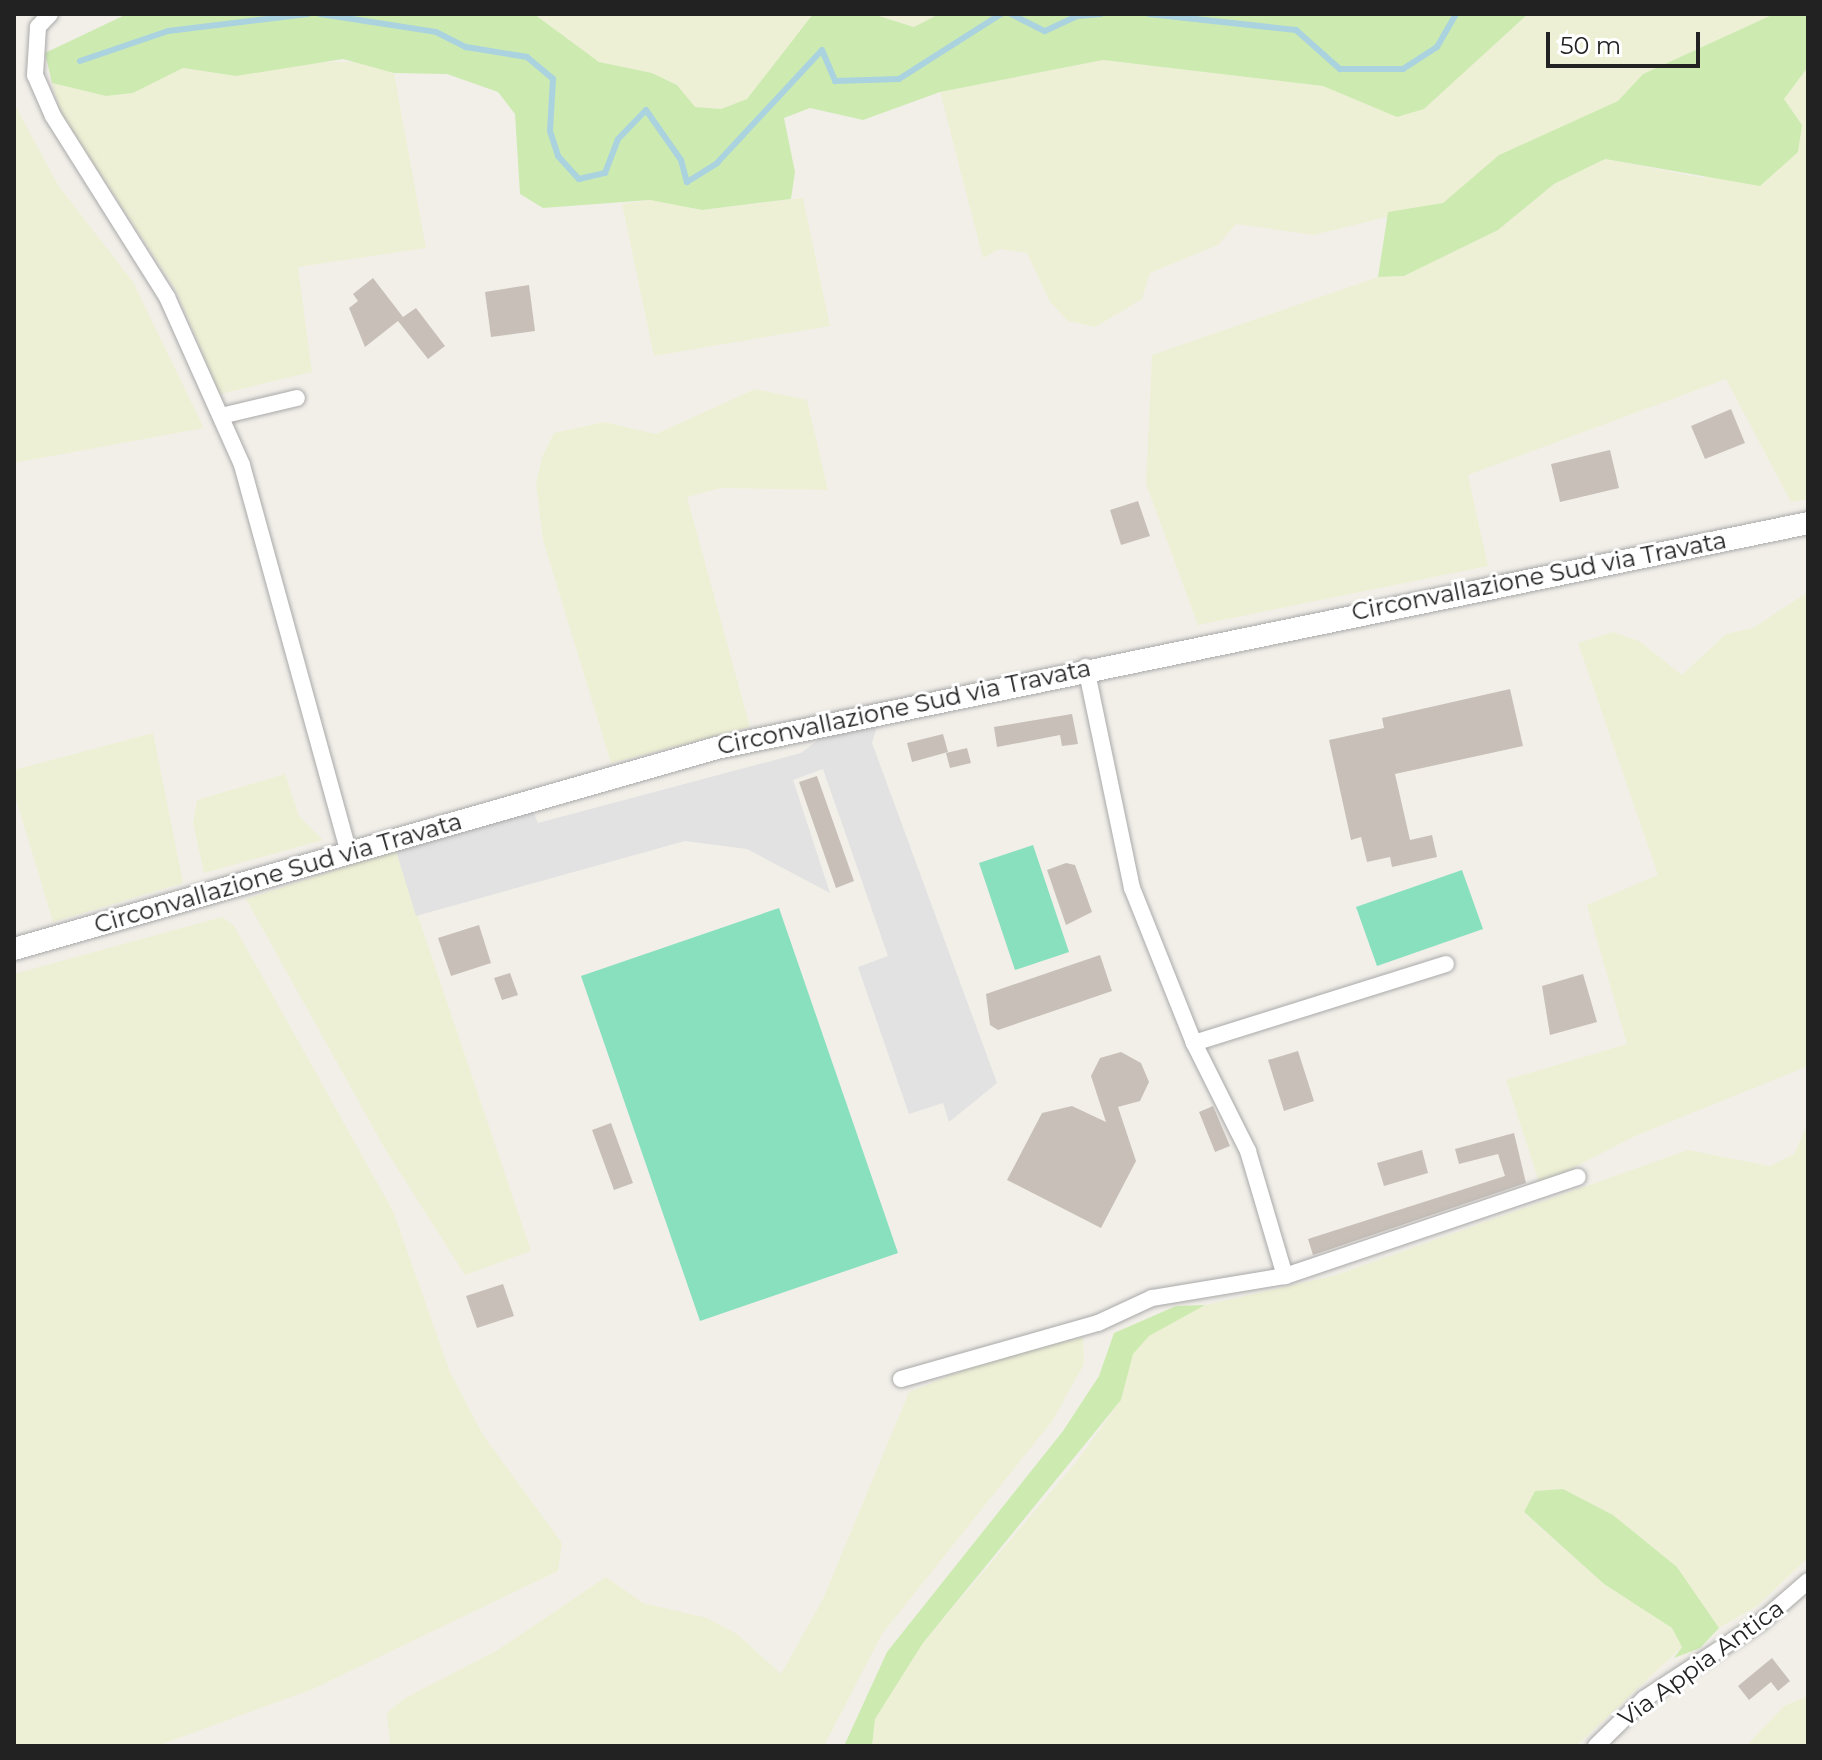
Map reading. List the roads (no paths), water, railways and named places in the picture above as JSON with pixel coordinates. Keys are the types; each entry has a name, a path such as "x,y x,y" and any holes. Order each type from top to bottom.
{"street":[{"path":"50,14 38,27 32,57 53,116 134,237 242,465 349,854"},
{"path":"221,416 297,398"},
{"name":"Circonvallazione Sud via Travata","path":"14,949 717,748 1086,667 1808,523"},
{"path":"1086,667 1132,888 1194,1043 1248,1151 1285,1276"},
{"path":"1194,1043 1446,964"},
{"path":"901,1379 1098,1323 1152,1298 1285,1276 1578,1177"},
{"name":"Via Appia Antica","path":"1596,1746 1644,1699 1761,1622 1808,1581"}],"waterway":[{"path":"80,61 168,31 308,14"},
{"path":"320,14 436,32 466,47 527,57 553,79 550,131 558,156 579,179 605,173 618,139 646,110 681,160 687,182 717,163 822,50 835,81 899,79 1001,14"},
{"path":"1011,14 1045,31 1077,16 1101,14"},
{"path":"1149,14 1296,30 1340,69 1403,69 1437,47 1456,14"}]}
